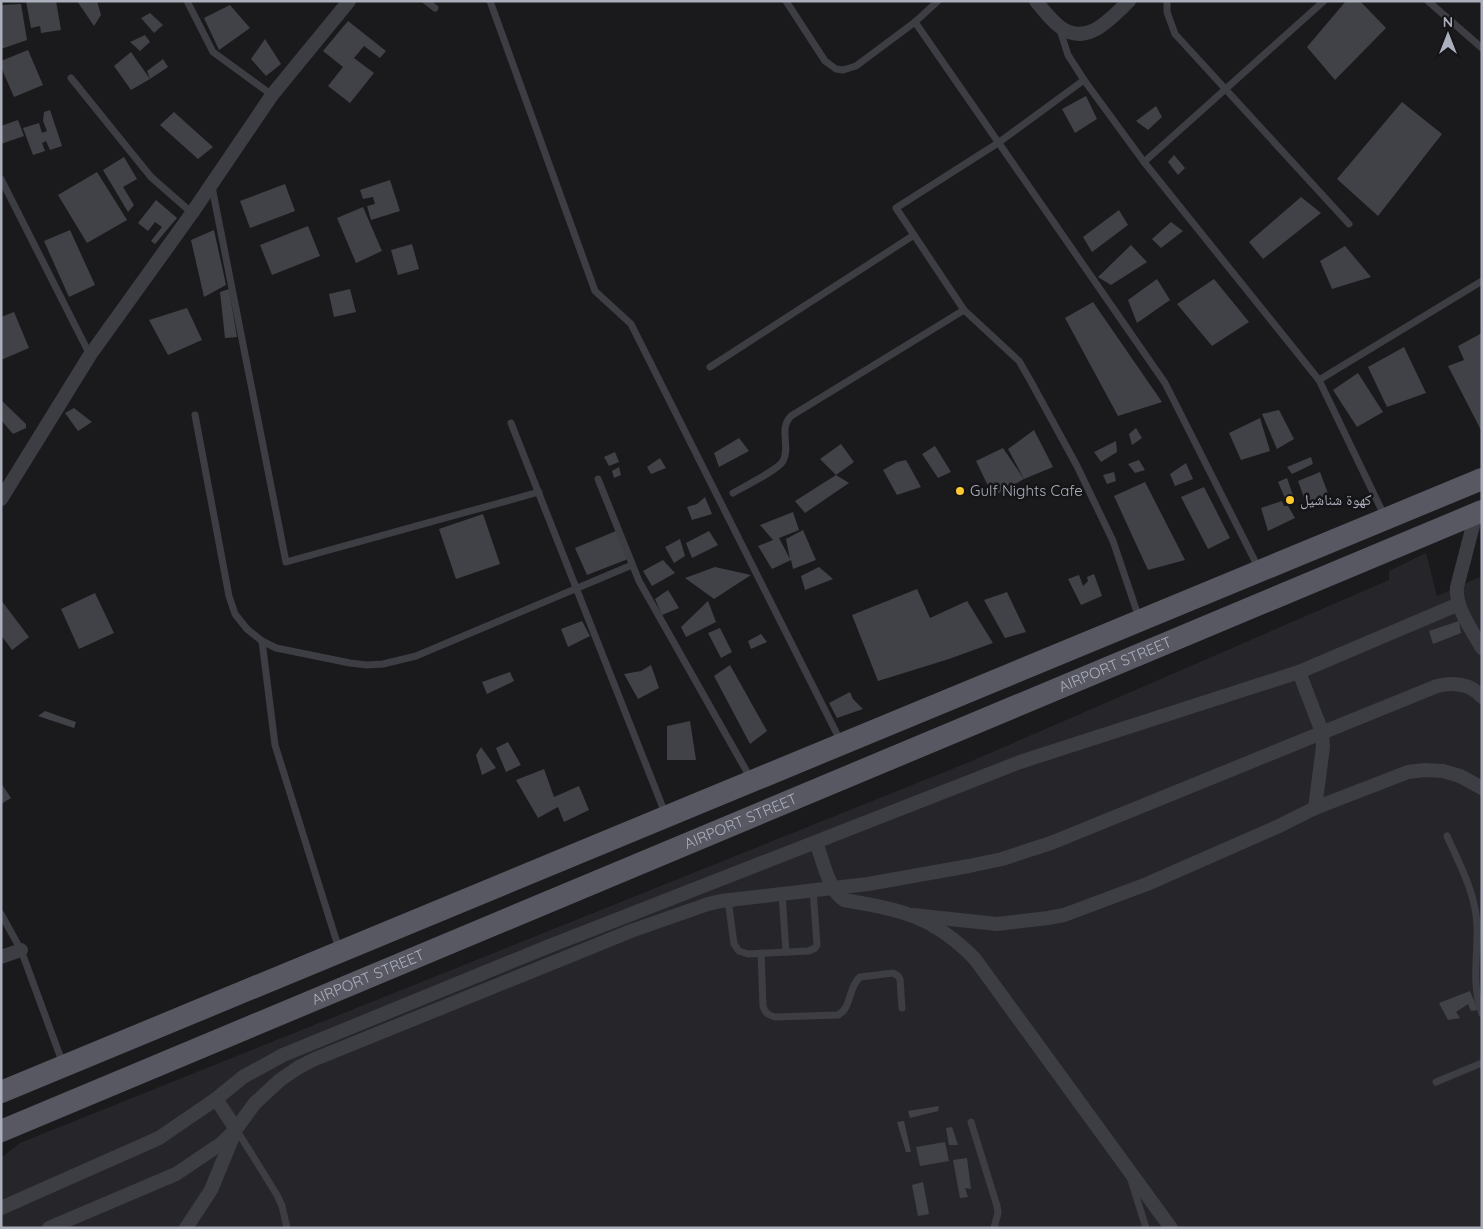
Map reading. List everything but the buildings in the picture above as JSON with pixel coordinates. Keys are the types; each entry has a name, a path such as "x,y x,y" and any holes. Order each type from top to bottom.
{"main road":[{"name":"AIRPORT STREET","path":"1,1092 1482,479"},
{"name":"AIRPORT STREET","path":"1,1130 1479,512"}],"street":[{"path":"1,499 90,355 192,213 272,95 349,1"},
{"path":"1036,1 1059,26 1067,32 1078,34 1098,29 1128,1"},
{"path":"1479,512 1457,587 1458,604 1482,648"},
{"path":"1,1208 159,1138 216,1099 243,1077 283,1055 547,946 1028,760 1299,672 1458,604"},
{"path":"1299,672 1322,732 1315,808"},
{"path":"48,1228 168,1178 222,1143 272,1087 294,1070 315,1059 631,931 708,904 728,900 868,884 969,866 1019,854 1051,843 1322,732 1446,684 1464,685 1482,697"},
{"path":"913,915 997,924 1031,921 1064,914 1147,884 1280,826 1315,808 1408,772 1425,770 1443,771 1460,776 1482,788"},
{"path":"816,842 832,887 839,897 844,900 894,909 913,915 947,933 975,959 1171,1228"},
{"path":"1,957 21,950"},
{"path":"216,1099 236,1129"},
{"path":"173,1228 187,1225 205,1202 236,1129"}],"lane":[{"path":"187,1 213,52 272,95"},
{"path":"426,1 436,8"},
{"path":"490,1 595,291 631,324 842,744"},
{"path":"786,1 825,61 836,69 843,70 856,66 915,22 938,1"},
{"path":"1167,1 1167,12 1175,34 1349,224"},
{"path":"1144,162 1324,1"},
{"path":"1428,1 1482,48"},
{"path":"915,22 1165,383 1260,571"},
{"path":"1059,26 1068,55 1144,162 1319,380 1386,519"},
{"path":"71,78 151,178 192,213"},
{"path":"1084,80 998,142 896,208 964,310 1019,361 1081,474 1112,541 1140,621"},
{"path":"1,178 90,355"},
{"path":"211,184 286,562 539,492"},
{"path":"710,367 914,235"},
{"path":"1319,380 1482,281"},
{"path":"733,493 776,468 783,461 785,456 785,428 791,416 964,310"},
{"path":"195,415 229,596 235,614 247,629 262,641 276,648 350,663 384,664 416,656 632,565"},
{"path":"511,423 666,816"},
{"path":"598,479 639,581 752,782"},
{"path":"262,641 275,745 340,952"},
{"path":"1447,836 1467,880 1476,910 1476,991 1482,1014"},
{"path":"728,900 734,944 739,951 748,954 812,950 817,945 813,890"},
{"path":"782,894 786,952"},
{"path":"1,914 21,950 64,1066"},
{"path":"761,953 763,1006 764,1010 774,1018 838,1015 844,1011 854,984 860,977 893,973 900,979 902,1008"},
{"path":"1436,1082 1482,1063"},
{"path":"970,1122 997,1206 998,1213 994,1228"},
{"path":"236,1129 277,1195 282,1206 287,1228"},
{"path":"1128,1168 1146,1228"}],"shaded area":[{"path":"1426,553 1437,596 1482,576 1482,1228 1,1228 1,1158 20,1143 967,763 1389,580 1389,571"}],"place":[{"name":"Gulf Nights Cafe","path":"960,491"},
{"name":"كهوة شناشيل","path":"1290,500"}]}
